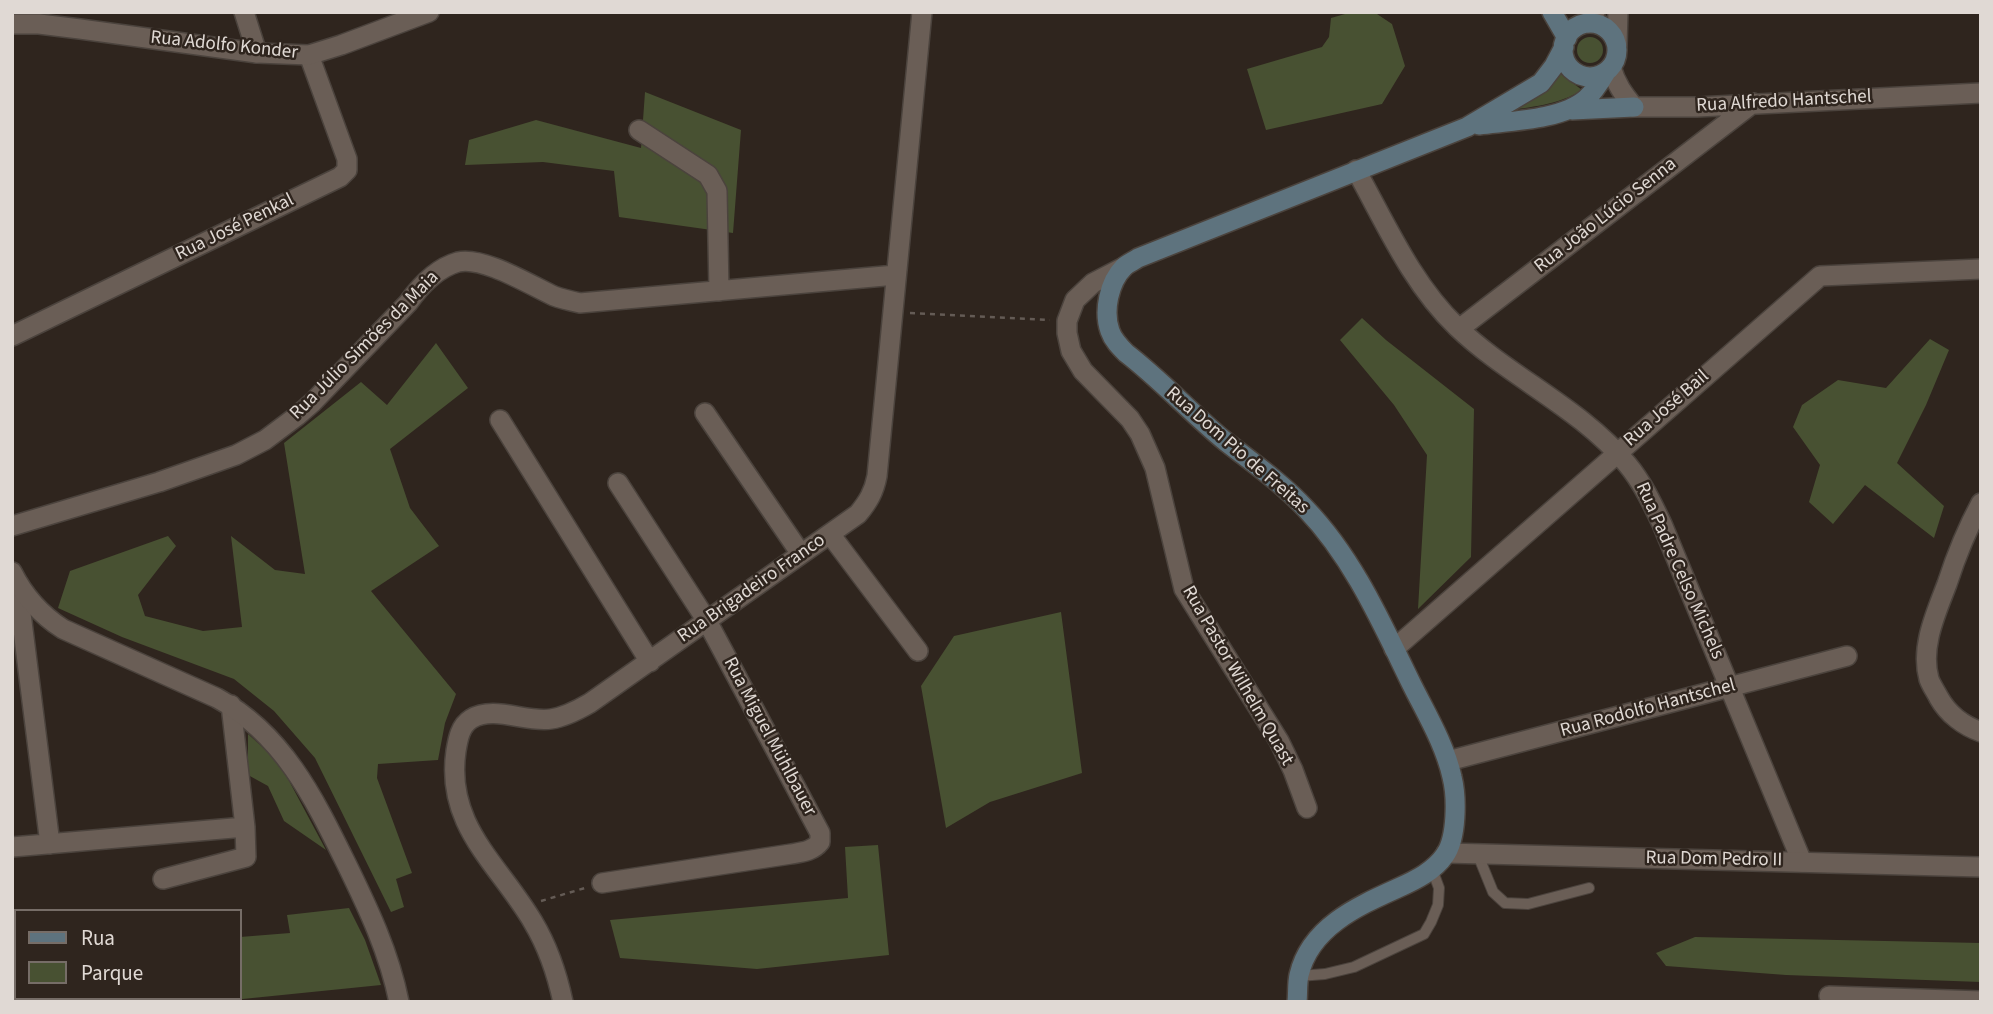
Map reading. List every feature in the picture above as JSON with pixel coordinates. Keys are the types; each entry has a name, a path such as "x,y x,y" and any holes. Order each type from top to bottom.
{"main road":[{"path":"1552,12 1565,42 1564,56 1573,71 1589,77 1608,70"},
{"path":"1571,12 1592,18 1610,32 1617,46 1615,61 1594,91 1571,110"},
{"path":"1124,267 1159,249 1467,127 1541,83 1554,66 1572,30 1592,18"},
{"path":"1467,127 1571,110 1634,107"},
{"name":"Rua Dom Pio de Freitas","path":"1124,267 1114,280 1107,312 1110,331 1116,342 1225,441 1267,473 1306,509 1345,558 1394,649 1448,761 1453,780 1454,821 1447,853"},
{"path":"1297,1002 1299,976 1308,953 1324,931 1360,905 1413,881 1432,869 1447,853"}],"street":[{"path":"244,12 257,53"},
{"name":"Rua Adolfo Konder","path":"12,24 39,24 257,53 309,55 429,12"},
{"name":"Rua Brigadeiro Franco","path":"563,1002 543,939 523,906 474,839 461,811 454,770 460,733 471,719 480,715 549,720 590,704 858,514 866,505 875,487 922,12"},
{"path":"1617,46 1618,12"},
{"name":"Rua José Penkal","path":"12,336 340,177 347,170 347,159 309,55"},
{"path":"1608,70 1620,92 1634,107"},
{"name":"Rua Alfredo Hantschel","path":"1634,107 1697,107 1981,93"},
{"name":"Rua João Lúcio Senna","path":"1459,329 1753,103"},
{"path":"1697,107 1700,123 1699,144"},
{"path":"639,130 708,175 717,191 719,291"},
{"name":"Rua Padre Celso Michels","path":"1356,170 1411,270 1432,300 1459,329 1597,433 1635,474 1651,502 1802,862"},
{"name":"Rua Júlio Simões da Maia","path":"12,526 194,470 236,455 265,440 313,402 408,303 419,288 443,269 459,261 499,270 556,297 580,303 895,275"},
{"path":"1068,321 1074,300 1082,292 1093,283 1124,267"},
{"name":"Rua José Bail","path":"1394,649 1820,276 1981,270"},
{"name":"Rua Pastor Wilhelm Quast","path":"1068,321 1069,343 1076,362 1130,419 1149,451 1184,589 1279,741 1307,808"},
{"path":"705,413 800,554"},
{"path":"500,420 650,662"},
{"path":"618,482 707,621"},
{"path":"1981,503 1959,549 1933,622 1927,660 1930,680 1944,707 1961,722 1981,732"},
{"path":"830,534 918,651"},
{"path":"15,577 46,618 63,629 230,705 267,735 286,756 312,795 378,931 398,1002"},
{"path":"15,577 50,844"},
{"name":"Rua Miguel Mühlbauer","path":"602,883 798,853 816,847 820,842 820,833 707,621"},
{"name":"Rua Rodolfo Hantschel","path":"1448,761 1847,656"},
{"path":"163,879 246,857 245,827 230,705"},
{"path":"12,847 245,827"},
{"name":"Rua Dom Pedro II","path":"1447,853 1981,867"},
{"path":"1829,996 1981,1001"}],"lane":[{"path":"1478,855 1493,892 1506,904 1528,904 1589,888"},
{"path":"1299,976 1325,974 1354,967 1424,934 1438,905 1439,888 1432,869"}],"path":[{"path":"892,312 1068,321"},
{"path":"523,906 602,883"}],"green space":[{"path":"1352,12 1374,12 1392,24 1405,66 1382,104 1266,130 1247,69 1322,47 1329,37 1331,18"},
{"path":"1590,37 1599,41 1603,50 1599,59 1590,63 1581,59 1577,50 1581,41"},
{"path":"1561,74 1582,90 1554,102 1503,111 1542,90"},
{"path":"645,92 741,130 733,233 619,217 614,171 543,162 465,165 469,140 536,120 641,148"},
{"path":"1362,318 1474,409 1471,557 1418,609 1427,455 1394,405 1340,340"},
{"path":"1930,339 1949,350 1897,463 1944,506 1934,538 1865,485 1833,524 1809,502 1820,465 1793,427 1802,405 1838,380 1886,388"},
{"path":"436,343 468,388 390,449 410,508 439,546 371,591 456,694 445,723 438,760 378,764 377,778 412,873 396,879 404,907 391,912 315,758 274,711 234,679 122,637 58,608 70,571 168,536 176,546 138,595 145,616 203,631 242,627 231,536 275,570 305,574 284,443 361,382 387,405"},
{"path":"1061,612 1082,773 990,802 946,828 921,686 954,636"},
{"path":"248,734 279,762 326,850 284,821 268,786 248,775"},
{"path":"878,845 889,955 757,969 620,958 610,920 848,898 845,847"},
{"path":"349,908 365,940 381,985 242,999 242,937 290,933 287,915"},
{"path":"1695,937 1981,943 1981,982 1786,975 1666,966 1656,953"},
{"path":"38,1000 233,1000 213,1002"}]}
